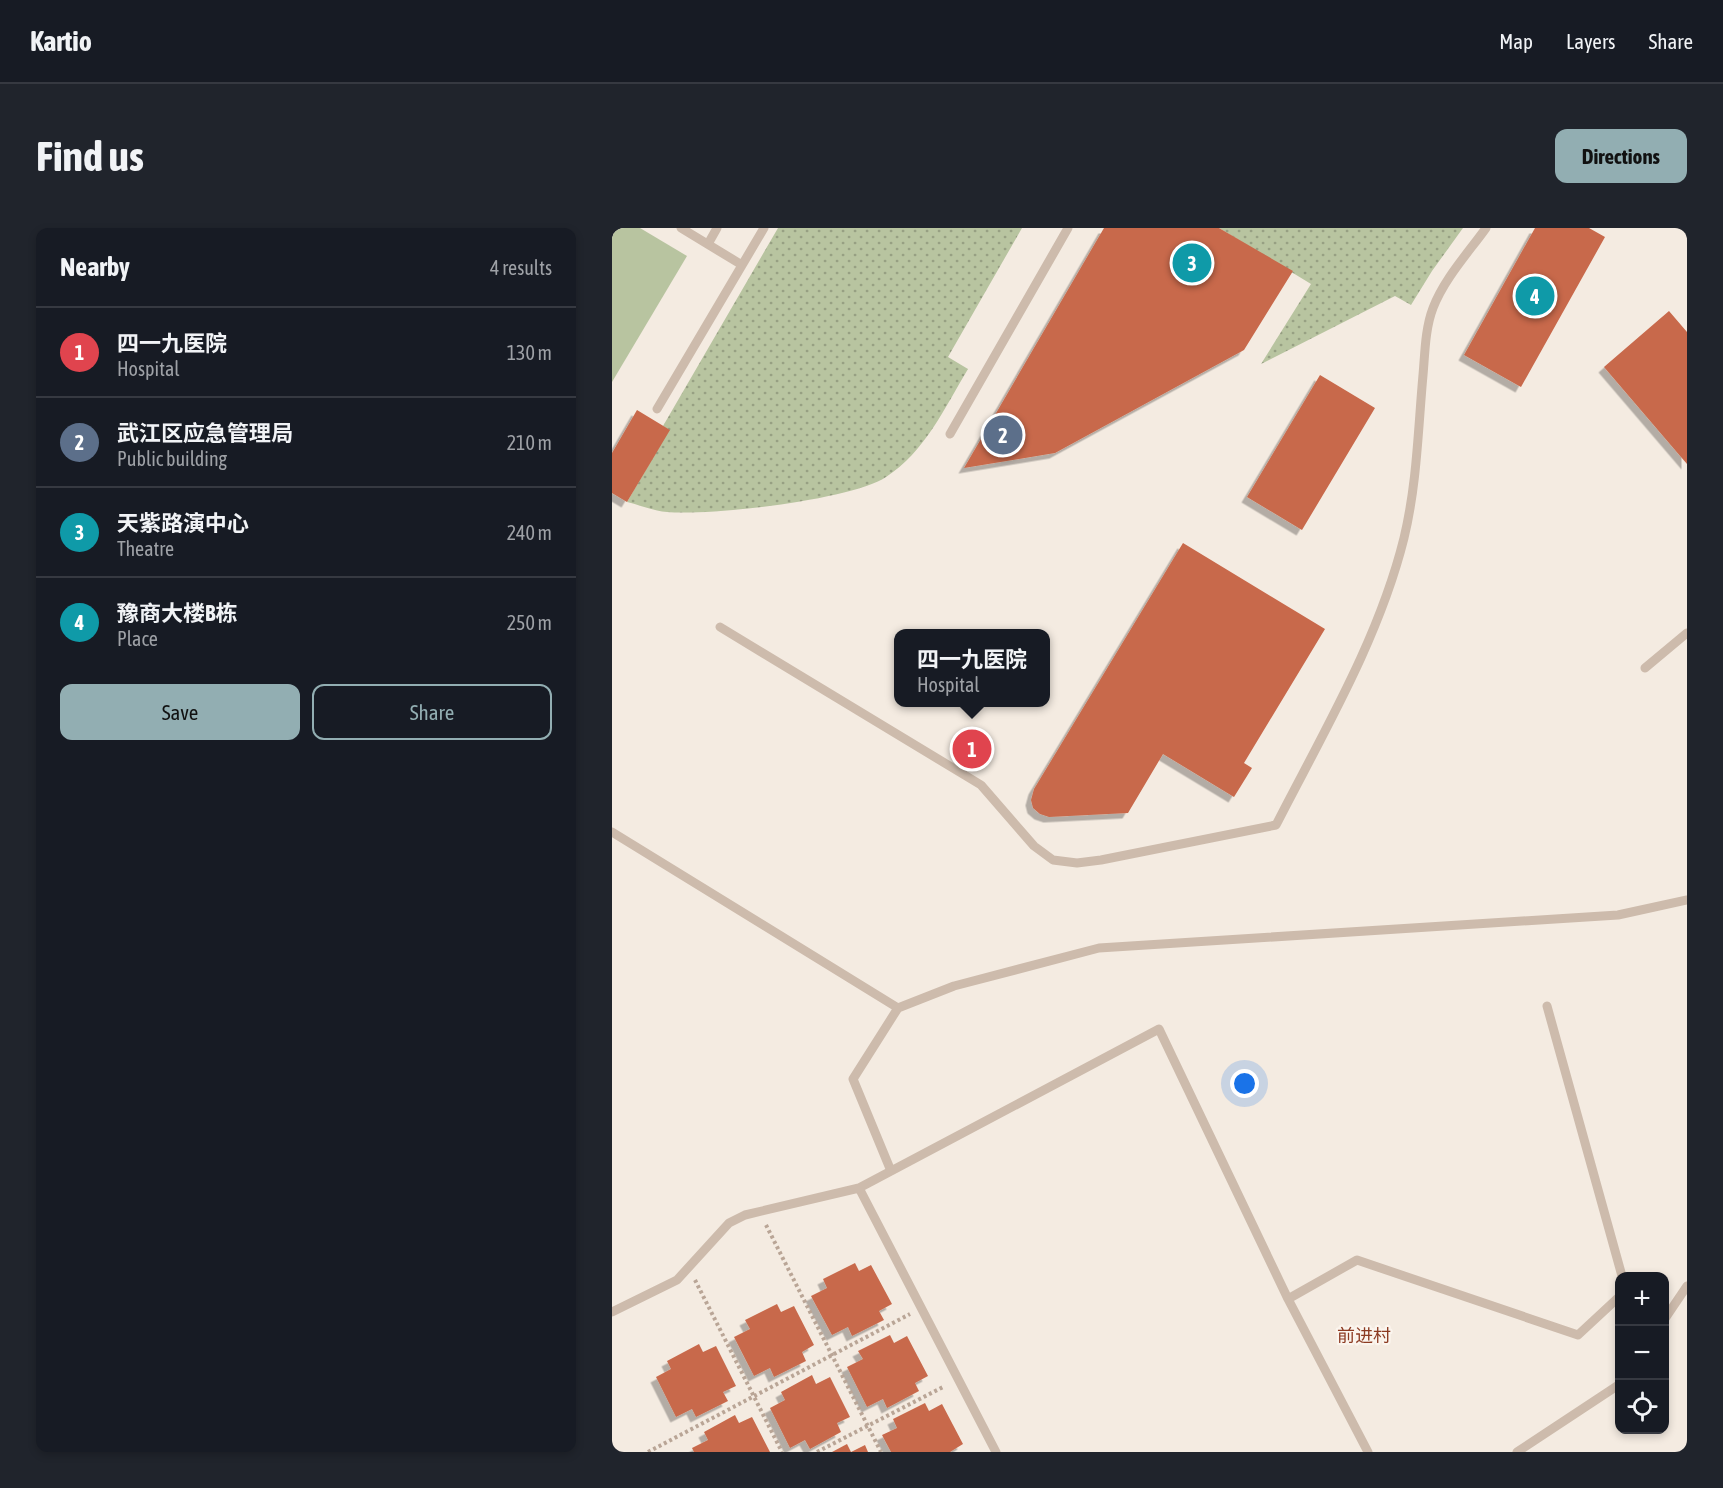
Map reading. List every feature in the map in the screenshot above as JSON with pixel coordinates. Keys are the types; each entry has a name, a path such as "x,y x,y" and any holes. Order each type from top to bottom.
{"lane":[{"path":"681,228 742,265"},
{"path":"708,244 717,228"},
{"path":"657,409 764,228"},
{"path":"950,434 1068,228"},
{"path":"720,627 981,785 1034,846 1053,860 1077,863 1101,860 1276,825 1358,662 1388,590 1404,539 1415,486 1427,335 1433,307 1447,282 1486,228"},
{"path":"1645,668 1687,633"},
{"path":"612,832 898,1008"},
{"path":"891,1171 853,1079 898,1008 977,979 1099,948 1618,915 1687,900"},
{"path":"1547,1006 1621,1272"},
{"path":"612,1312 677,1280 729,1223 759,1211 859,1188 1159,1029 1288,1299 1368,1452"},
{"path":"859,1188 996,1452"},
{"path":"1288,1299 1357,1260 1578,1335 1615,1301"},
{"path":"1669,1314 1687,1286"},
{"path":"1517,1452 1615,1387"}],"path":[{"path":"759,1211 881,1452"},
{"path":"689,1269 782,1452"},
{"path":"648,1452 921,1308"},
{"path":"818,1452 958,1379"}],"green space":[{"path":"612,228 640,228 687,256 612,382"},
{"path":"778,228 1022,228 948,357 968,369 923,442 900,467 886,477 843,493 746,509 667,512 627,502 669,430 663,426"},
{"path":"1219,228 1463,228 1411,305 1395,296 1261,364 1311,284"}],"building":[{"path":"1104,228 1219,228 1293,271 1244,350 1055,453 964,468"},
{"path":"1535,228 1589,228 1605,237 1521,387 1464,355"},
{"path":"1669,311 1687,332 1687,464 1604,367"},
{"path":"1320,375 1375,408 1302,530 1247,497"},
{"path":"637,410 670,430 627,502 612,493 612,453"},
{"path":"1183,543 1325,629 1244,763 1252,768 1234,797 1163,754 1128,813 1049,817 1040,814 1033,808 1031,800 1034,789"},
{"path":"855,1263 859,1271 871,1265 892,1304 879,1311 884,1320 852,1336 848,1327 832,1335 811,1296 827,1288 823,1279"},
{"path":"777,1304 781,1312 794,1306 814,1345 802,1352 806,1361 774,1377 770,1368 754,1376 734,1337 750,1329 745,1320"},
{"path":"890,1335 894,1343 907,1336 928,1376 915,1383 919,1391 887,1408 883,1399 867,1407 847,1367 863,1359 858,1351"},
{"path":"699,1344 703,1352 716,1346 736,1386 723,1392 728,1401 696,1417 692,1409 676,1417 656,1377 671,1369 667,1361"},
{"path":"812,1375 816,1384 830,1377 850,1417 837,1423 841,1432 810,1449 805,1440 790,1448 770,1408 785,1400 781,1392"},
{"path":"925,1403 929,1411 942,1404 963,1444 950,1452 891,1452 882,1435 897,1428 893,1419"},
{"path":"735,1415 739,1423 752,1417 770,1452 694,1452 692,1448 708,1440 704,1432"},
{"path":"847,1444 851,1452 832,1452"},
{"path":"865,1445 868,1452 851,1452"}],"place":[{"name":"天紫路演中心","path":"1192,263"},
{"name":"豫商大楼B栋","path":"1535,296"},
{"name":"武江区应急管理局","path":"1003,435"},
{"name":"四一九医院","path":"972,749"}],"district":[{"name":"前进村","path":"1364,1335"}]}
